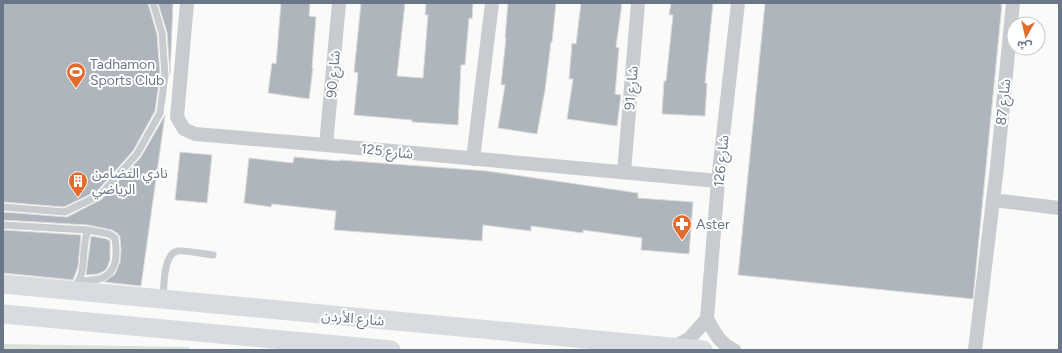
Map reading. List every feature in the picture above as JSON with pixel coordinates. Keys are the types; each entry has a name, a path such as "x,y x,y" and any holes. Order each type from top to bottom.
{"main road":[{"name":"شارع الأردن","path":"3,284 74,286 163,299 703,350"},
{"path":"262,309 251,317 250,326 254,334 262,339"},
{"name":"شارع الأردن","path":"3,314 390,350"}],"street":[{"name":"شارع 125","path":"187,3 177,117 184,129 195,134 624,172 718,182"},
{"name":"شارع 90","path":"326,145 339,3"},
{"path":"473,159 492,3"},
{"name":"شارع 91","path":"624,172 638,3"},
{"name":"شارع 126","path":"707,319 718,182 738,3"},
{"name":"شارع 87","path":"975,350 993,200 1013,3"},
{"path":"993,200 1059,208"},
{"path":"672,348 689,339 707,319 715,335 725,345 734,350"}],"lane":[{"path":"3,207 65,212 100,195 137,154 160,113 165,76 162,33 153,3"},
{"path":"3,225 88,230 109,234 115,238 116,260 109,273 102,278 74,286"},
{"path":"74,286 82,275 84,243 88,230"},
{"path":"163,299 167,260 171,254 178,251 213,255"}],"shaded area":[{"path":"3,344 189,347 189,350 3,350"}],"building":[{"name":"Tadhamon Sports Club","path":"3,3 148,3 157,34 160,76 155,111 133,151 97,191 64,207 3,202"},
{"path":"158,3 173,3 170,74 167,32"},
{"path":"281,3 310,3 309,16 316,17 313,68 309,99 268,93 272,63 276,64"},
{"path":"361,3 405,3 397,76 423,78 428,15 425,15 426,3 473,3 472,19 469,18 465,65 461,65 458,125 412,122 412,120 354,115 358,73 354,72"},
{"path":"508,3 556,3 552,42 537,134 498,128 505,85 501,85"},
{"path":"581,3 622,3 616,47 619,48 615,94 621,95 617,126 567,119 573,79 569,79 572,43 576,44"},
{"path":"671,3 713,3 705,83 707,83 705,116 662,114 664,81 666,81 673,15 669,15"},
{"path":"765,3 1002,4 973,299 738,275"},
{"path":"165,115 141,286 104,282 115,274 120,262 120,237 112,230 88,225 3,220 3,212 67,217 102,199 141,157"},
{"path":"180,152 212,155 207,203 175,200"},
{"path":"294,157 487,171 638,193 638,198 693,202 689,254 641,250 642,238 583,230 583,233 531,226 531,231 483,225 482,241 334,230 336,211 272,204 271,207 244,203 249,158 293,163"},
{"path":"3,230 81,235 78,267 73,280 3,273"},
{"path":"91,236 110,241 110,260 104,271 98,274 86,275"}],"place":[{"name":"Tadhamon Sports Club","path":"76,89"},
{"name":"نادي التضامن الرياضي","path":"78,198"},
{"name":"Aster","path":"682,241"}]}
